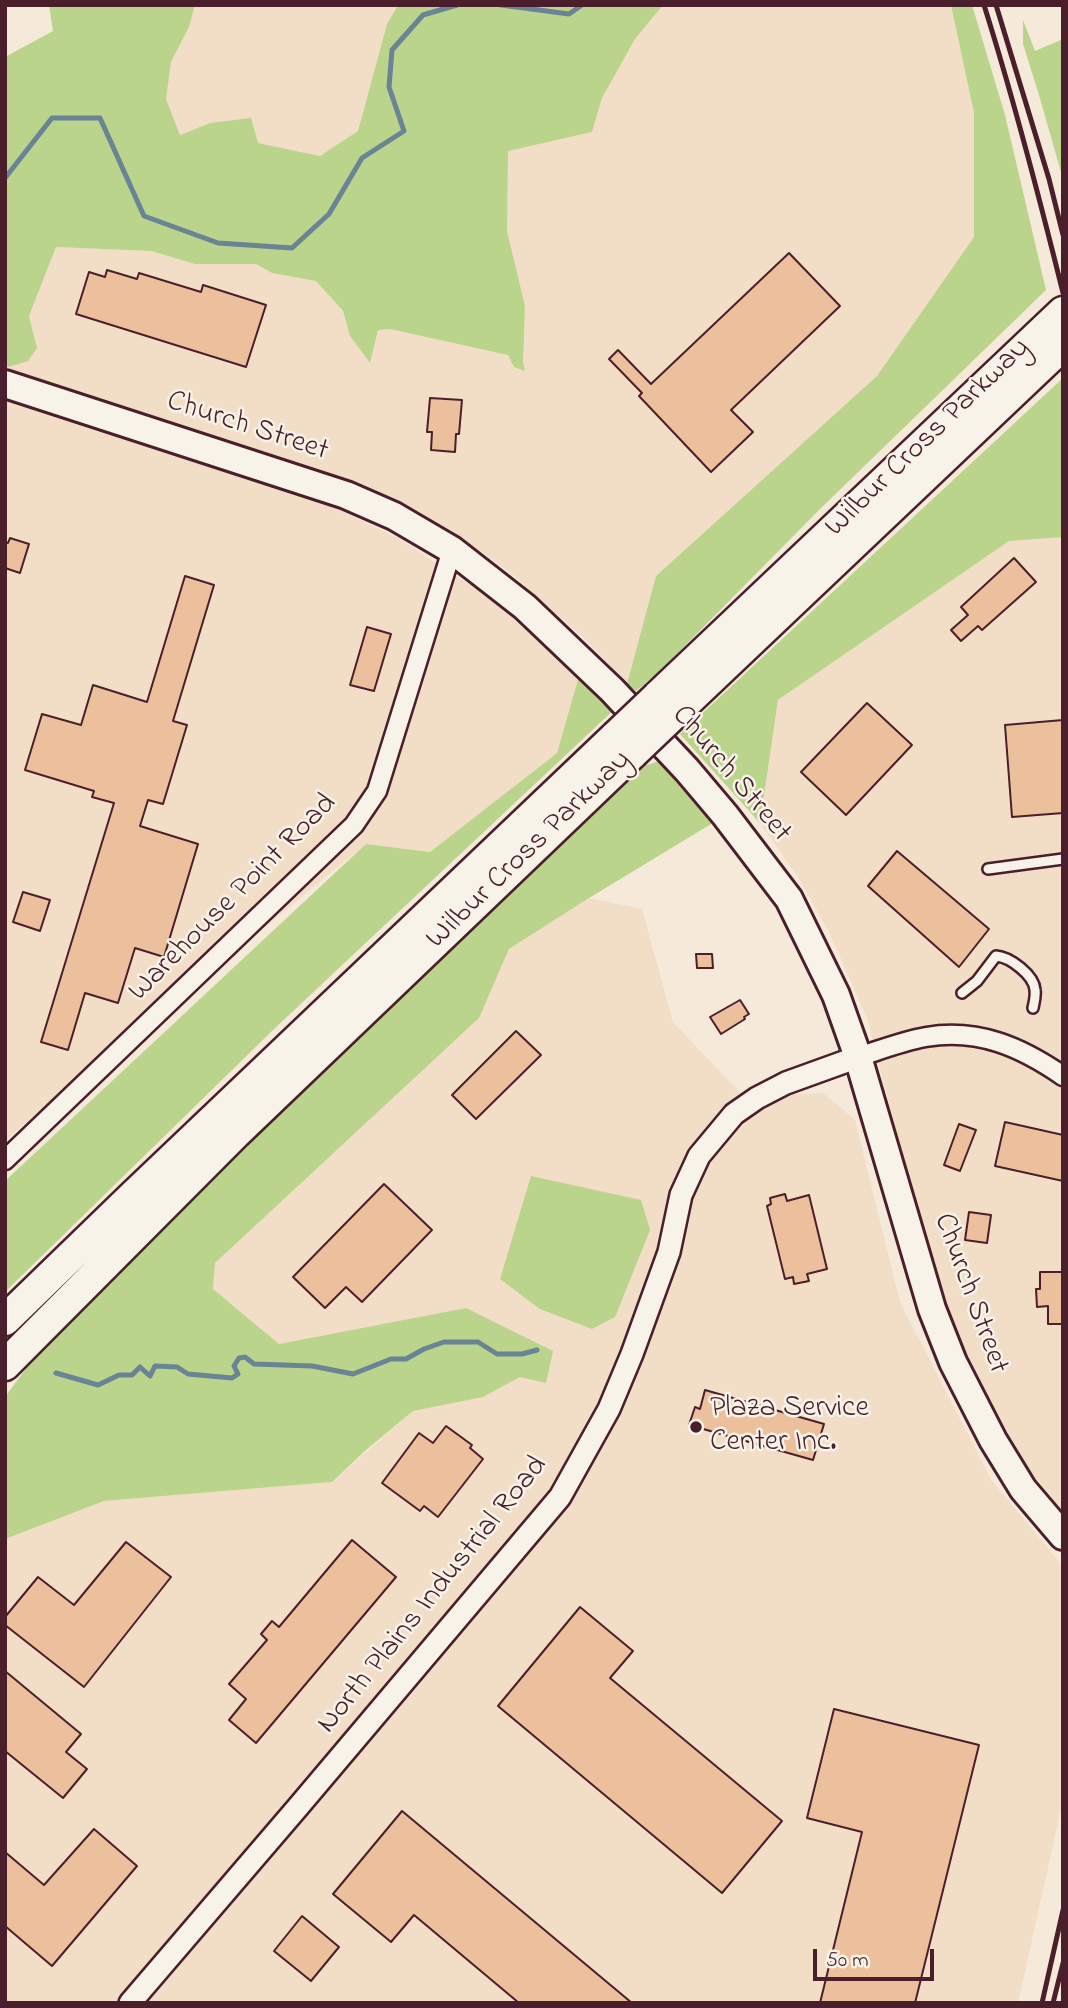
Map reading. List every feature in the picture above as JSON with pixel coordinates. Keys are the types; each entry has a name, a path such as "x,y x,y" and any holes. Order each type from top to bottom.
{"highway":[{"name":"Wilbur Cross Parkway","path":"666,705 939,430 1056,324"},
{"name":"Wilbur Cross Parkway","path":"5,1365 625,745 1056,324"},
{"name":"Wilbur Cross Parkway","path":"5,1320 144,1186 625,745"}],"main road":[{"name":"Church Street","path":"5,384 346,495 394,516 452,550 525,607 650,729 725,815 789,899 836,995 858,1057 932,1309 953,1362 993,1440 1023,1489 1063,1536"}],"street":[{"name":"Warehouse Point Road","path":"5,1160 354,825 377,791 452,550"},
{"path":"858,1057 915,1039 956,1034 995,1041 1021,1050 1063,1076"},
{"name":"North Plains Industrial Road","path":"130,2003 560,1497 609,1409 632,1354 669,1252 681,1195 699,1156 734,1114 757,1098 786,1083 858,1057"}],"lane":[{"path":"988,869 1063,859"},
{"path":"962,993 977,981 991,960 996,956 1002,957 1027,975 1034,986 1036,992 1033,1008"}],"shaded area":[{"path":"195,5 397,5 387,24 358,131 320,156 258,143 210,123 180,135 166,99 171,62 189,27"},
{"path":"663,5 951,5 974,113 974,237 877,376 656,576 627,684 588,642 511,573 482,552 383,498 331,474 5,371 35,338 29,316 56,247 151,251 195,264 256,264 272,273 317,281 343,312 350,336 369,362 378,330 390,329 509,355 525,370 525,306 507,231 508,150 592,132 602,98 635,39"},
{"path":"5,401 330,506 398,538 511,612 579,676 557,753 430,852 366,844 5,1141"},
{"path":"1063,537 1063,1511 1020,1458 968,1355 933,1272 867,1018 829,932 798,877 760,823 778,700 1009,541"},
{"path":"589,898 642,909 673,1022 757,1111 795,1094 823,1093 855,1120 900,1302 992,1481 1063,1566 1063,1800 1018,2003 5,2003 5,1539 104,1501 332,1482 413,1411 483,1397 520,1377 466,1308 279,1344 213,1289 215,1263 479,1018 509,949"}],"green space":[{"path":"49,5 195,5 189,27 171,62 166,99 180,135 210,123 251,118 258,143 320,156 358,131 387,24 398,5 663,5 635,39 602,98 592,132 508,151 507,231 525,306 525,371 514,367 508,355 390,329 378,330 370,363 350,336 343,311 316,281 272,273 256,264 195,264 151,251 56,247 29,316 37,348 28,361 5,368 5,57 53,31"},
{"path":"951,5 972,5 1005,115 1046,290 819,510 661,670 636,691 627,684 656,576 877,376 974,237 974,113"},
{"path":"1023,20 1035,51 1063,39 1063,179 1023,44"},
{"path":"1063,378 1063,537 1009,541 778,700 760,823 680,734"},
{"path":"579,676 619,705 273,1030 5,1292 5,1181 366,844 430,852 557,753"},
{"path":"663,760 716,821 509,949 479,1018 215,1263 213,1289 279,1344 466,1308 553,1351 546,1383 520,1377 483,1397 413,1411 332,1482 104,1501 5,1539 5,1397 30,1363 260,1132 643,766"},
{"path":"531,1176 641,1200 650,1230 615,1317 592,1329 540,1309 500,1279"}],"building":[{"path":"789,253 840,306 731,410 753,432 711,472 639,396 642,393 609,359 618,350 651,384"},
{"path":"107,270 137,279 139,273 201,292 203,285 266,305 246,367 76,314 89,272 105,277"},
{"path":"430,398 462,400 455,452 431,450 432,432 427,432"},
{"path":"10,538 29,544 20,573 5,568 5,542 8,543"},
{"path":"1014,558 1036,582 982,630 978,626 961,641 951,630 968,615 961,607"},
{"path":"185,576 214,585 173,721 187,725 163,804 148,800 140,826 198,844 164,957 135,948 118,1003 85,993 68,1050 41,1042 114,803 92,797 94,791 25,770 42,714 81,725 93,685 147,702"},
{"path":"367,627 391,634 374,691 350,685"},
{"path":"867,703 912,745 846,815 801,772"},
{"path":"1063,720 1063,813 1012,817 1005,725"},
{"path":"897,851 989,929 959,967 868,886"},
{"path":"23,892 50,900 40,931 13,922"},
{"path":"696,954 712,954 713,968 697,968"},
{"path":"740,1000 749,1014 721,1034 710,1017"},
{"path":"516,1031 541,1055 476,1119 452,1095"},
{"path":"1005,1122 1063,1135 1063,1181 995,1166"},
{"path":"959,1124 976,1130 960,1171 944,1165"},
{"path":"384,1184 432,1230 362,1302 346,1287 325,1308 293,1277"},
{"path":"785,1194 787,1201 809,1195 827,1269 807,1274 809,1281 794,1284 793,1277 785,1279 767,1206 771,1204 770,1198"},
{"path":"969,1212 991,1215 987,1243 965,1240"},
{"path":"1040,1272 1063,1272 1063,1324 1048,1324 1048,1306 1037,1307 1036,1289 1040,1289"},
{"path":"705,1390 824,1424 813,1460 689,1425 695,1407 700,1409"},
{"path":"446,1426 472,1445 470,1448 483,1459 438,1517 424,1506 420,1511 382,1483 419,1433 433,1443"},
{"path":"352,1540 396,1577 256,1743 229,1720 246,1699 229,1684 267,1640 261,1634 272,1621 279,1627"},
{"path":"126,1542 171,1577 84,1687 5,1625 5,1617 38,1577 74,1605"},
{"path":"580,1607 633,1651 610,1678 782,1821 722,1893 498,1706"},
{"path":"5,1671 81,1734 66,1752 87,1769 63,1798 5,1751"},
{"path":"834,1709 979,1745 915,2003 820,2003 862,1832 807,1818"},
{"path":"402,1811 632,2003 519,2003 414,1915 391,1942 333,1894"},
{"path":"94,1829 137,1866 52,1966 5,1926 5,1852 44,1885"},
{"path":"302,1916 339,1947 311,1981 274,1951"}],"waterway":[{"path":"5,178 52,118 100,118 144,216 218,243 292,248 329,214 362,158 404,131 389,87 392,50 423,15 457,5"},
{"path":"501,5 569,14 582,5"},
{"path":"56,1373 98,1385 119,1375 132,1375 140,1367 150,1376 155,1366 177,1367 188,1374 232,1378 238,1374 234,1366 239,1358 245,1357 254,1364 312,1366 353,1374 391,1359 406,1359 444,1342 478,1342 497,1354 522,1354 537,1350"}],"railway":[{"path":"984,5 1026,148 1063,293"},
{"path":"996,5 1049,179 1063,235"},
{"path":"1042,2003 1063,1910"},
{"path":"1053,2003 1063,1963"}],"place":[{"name":"Plaza Service Center Inc.","path":"696,1427"}]}
